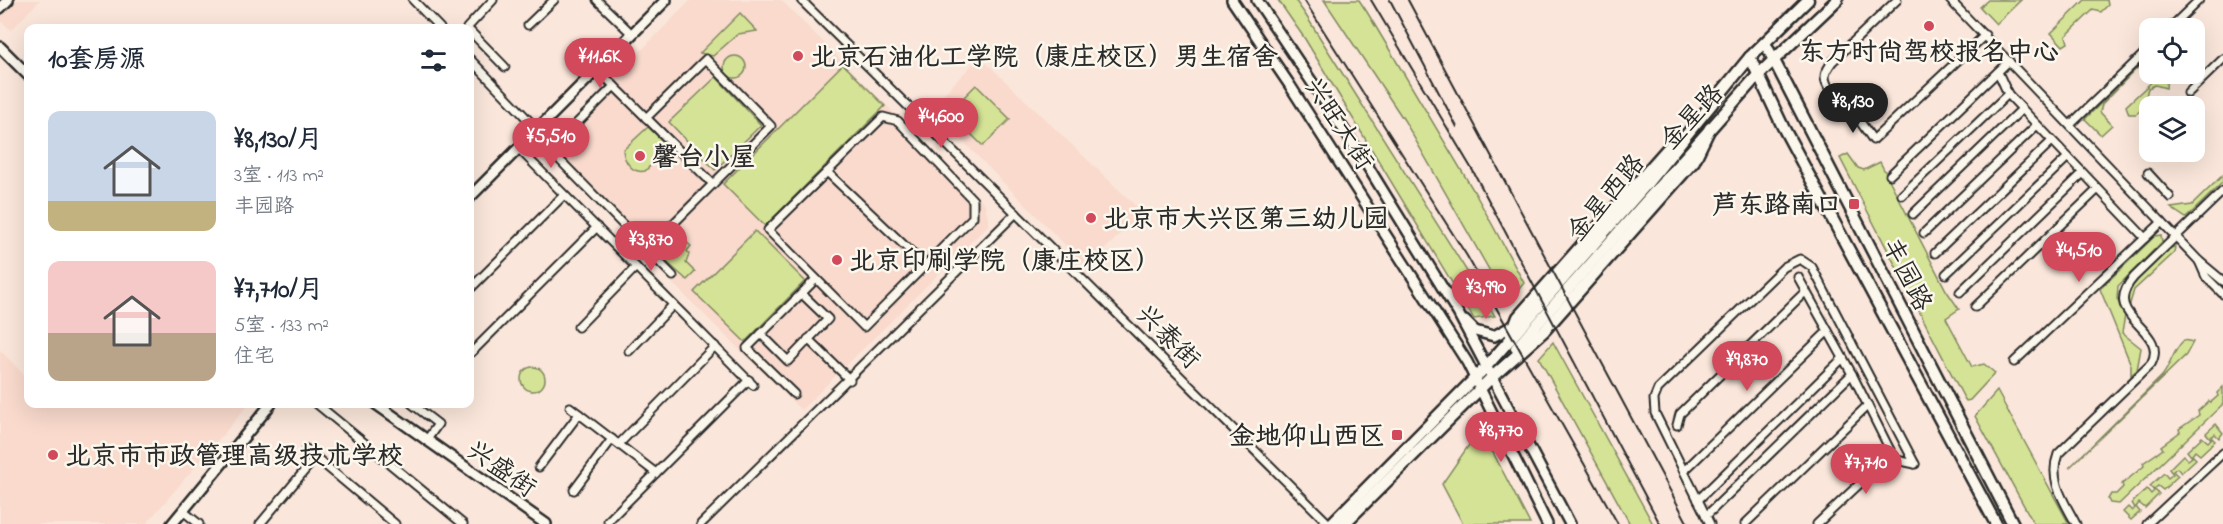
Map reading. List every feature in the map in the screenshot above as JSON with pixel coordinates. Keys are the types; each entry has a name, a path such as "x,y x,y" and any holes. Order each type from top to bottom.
{"main road":[{"path":"0,8 8,0"},
{"path":"474,193 666,0"},
{"name":"兴旺大街","path":"1232,0 1289,84 1475,378 1547,524"},
{"name":"兴旺大街","path":"1257,0 1362,157 1458,313 1485,368 1570,524"},
{"name":"金星西路","path":"1330,524 1485,368 1646,186 1750,57 1808,0"},
{"name":"金星路","path":"1491,378 1544,331 1694,161 1710,128 1757,76 1836,0"},
{"name":"丰园路","path":"1765,43 2013,524"},
{"path":"0,47 24,71"},
{"name":"丰园路","path":"1750,57 1757,76 1781,122 1996,524"},
{"path":"1506,344 1518,317 1661,153 1712,103"},
{"path":"1781,122 1785,117 1792,115 1803,118"},
{"path":"1458,313 1475,331 1494,336 1515,326 1539,308"},
{"path":"1344,524 1491,378"},
{"path":"172,524 268,408"},
{"name":"兴盛街","path":"381,408 546,524"}],"street":[{"path":"412,0 436,24"},
{"path":"473,24 493,0"},
{"path":"528,25 554,0"},
{"path":"597,0 632,34"},
{"name":"兴泰街","path":"801,0 1330,524"},
{"path":"1898,0 1832,62 1825,72 1824,80 1829,88 1838,90 1873,140 1985,35"},
{"path":"1950,0 2199,261 2223,280"},
{"path":"2180,18 2199,0"},
{"path":"474,36 505,67"},
{"path":"2070,124 2139,58"},
{"path":"646,118 706,59 771,126 646,251"},
{"path":"2188,93 2223,59"},
{"path":"1890,175 2010,61"},
{"path":"474,63 537,129"},
{"path":"597,69 713,184"},
{"path":"1998,72 2007,94 2145,238"},
{"path":"614,86 550,150 646,251 673,276"},
{"path":"1902,195 2007,94"},
{"path":"1913,214 2022,109"},
{"path":"883,117 898,121 973,200 973,217 925,265 864,327 768,230 883,117"},
{"path":"1924,233 2037,125"},
{"path":"1935,253 2052,141"},
{"path":"518,148 751,383 608,521"},
{"path":"1946,274 2068,157"},
{"path":"827,172 925,265"},
{"path":"1960,292 2083,173"},
{"path":"2148,173 2170,197"},
{"path":"1975,307 2098,189"},
{"path":"2076,524 2056,484 2054,465 2058,454 2151,364 2155,356 2153,342 2127,313 2123,292 2134,277 2223,191"},
{"path":"474,285 564,195"},
{"path":"701,524 850,380 1016,213"},
{"path":"2014,362 2162,222"},
{"path":"474,350 597,227"},
{"path":"1710,524 1653,409 1658,389 1784,267 1800,259 1812,267 1915,464 1887,458 1817,524"},
{"path":"2199,261 2206,277 2223,294"},
{"path":"578,327 636,267"},
{"path":"1798,277 1852,374 1894,458"},
{"path":"794,394 747,348 816,279"},
{"path":"1677,425 1680,414 1806,291"},
{"path":"761,334 788,361 828,319 801,294"},
{"path":"629,351 673,305"},
{"path":"1684,471 1828,331"},
{"path":"808,339 850,380"},
{"path":"618,444 715,346"},
{"path":"1698,500 1843,358"},
{"path":"1706,516 1852,374"},
{"path":"1745,524 1868,405"},
{"path":"570,407 656,473"},
{"path":"321,408 463,524"},
{"path":"417,408 438,424 426,441"},
{"path":"539,467 579,414"},
{"path":"574,490 612,439"},
{"path":"306,449 395,524"},
{"path":"2147,524 2223,453"},
{"path":"263,523 315,457"},
{"path":"2154,524 2223,459"},
{"path":"183,511 199,524"}],"shaded area":[{"path":"0,0 40,0 11,30 0,20"},
{"path":"691,0 781,0 985,204 989,224 801,410 641,252 545,148"},
{"path":"980,57 1142,212 1087,267 930,108"},
{"name":"北京市市政管理高级技术学校","path":"0,350 24,375 24,408 246,408 146,524 0,524"}],"green space":[{"path":"1278,0 1295,0 1305,14 1495,316 1474,319 1305,39"},
{"path":"1324,0 1359,0 1367,12 1475,193 1524,283 1508,303 1404,120"},
{"path":"1988,0 2021,0 1996,24 1980,7"},
{"path":"2085,0 2107,0 2108,5 2101,12 2093,10 2066,36 2068,43 2063,46 2051,33"},
{"path":"740,13 757,31 738,34 713,56 700,53"},
{"path":"735,56 743,59 746,67 743,75 735,78 727,75 724,67 727,59"},
{"path":"843,64 885,106 765,226 723,184"},
{"path":"2139,66 2102,104 2100,112 2112,125 2101,135 2085,119"},
{"path":"716,77 761,125 715,170 669,122"},
{"path":"2149,84 2166,84 2166,88 2155,85 2148,88 2146,96 2139,96 2139,111 2136,114 2129,114 2126,106"},
{"path":"976,85 1010,119 983,146 949,112"},
{"path":"648,127 669,147 645,171 636,171 627,162 623,150"},
{"path":"1848,154 1858,168 1864,170 1880,162 1946,290 1959,309 1946,318 1972,367 1984,364 1995,373 1970,400 1966,401 1964,398 1840,158"},
{"path":"2223,175 2223,182 2186,218 2171,208 2192,205"},
{"path":"755,231 805,281 745,342 694,292"},
{"path":"2161,235 2162,242 2118,286 2117,299 2125,315 2122,333 2141,348 2137,370 2131,375 2131,365 2100,289 2155,236"},
{"path":"679,236 691,246 687,251 689,254 686,263 695,272 687,280 660,256"},
{"path":"2175,247 2174,253 2134,290 2129,307 2127,292 2130,286 2170,248"},
{"path":"2184,340 2193,342 2186,355 2069,468 2162,376"},
{"path":"1553,342 1653,524 1630,524 1539,358"},
{"path":"533,367 538,368 544,374 544,384 538,390 533,391 528,390 522,384 521,379 522,374 528,368"},
{"path":"2223,387 2223,404 2119,504 2110,503 2108,499 2111,494 2116,494 2123,487 2122,484 2144,466 2143,463 2163,449 2161,446 2180,432 2179,429 2199,415 2198,411 2218,396 2217,393"},
{"path":"1997,391 2069,524 2034,524 1975,416"},
{"path":"2216,424 2223,433 2219,438 2215,434 2211,437 2215,441 2200,455 2195,451 2192,455 2196,459 2181,473 2177,468 2173,471 2178,476 2163,490 2158,486 2154,489 2159,494 2145,508 2139,503 2136,507 2140,512 2131,520 2123,512 2128,507 2132,511 2135,508 2132,503 2147,489 2151,494 2154,491 2150,486 2164,473 2168,478 2173,474 2169,469 2183,455 2188,460 2192,457 2187,451 2202,437 2208,442 2211,439 2206,433"},
{"path":"1473,439 1487,441 1530,524 1463,524 1442,484"}],"railway":[{"path":"1304,0 1467,256 1618,524"},
{"path":"1371,0 1473,171 1660,524"},
{"path":"1390,0 1457,127"},
{"path":"1408,0 1688,524"}],"place":[{"name":"东方时尚驾校报名中心","path":"1929,26"},
{"name":"北京石油化工学院（康庄校区）男生宿舍","path":"798,56"},
{"name":"馨台小屋","path":"640,156"},
{"name":"芦东路南口","path":"1854,204"},
{"name":"北京市大兴区第三幼儿园","path":"1091,218"},
{"name":"北京印刷学院（康庄校区）","path":"837,260"},
{"name":"金地仰山西区","path":"1397,435"},
{"name":"北京市市政管理高级技术学校","path":"53,455"}]}
